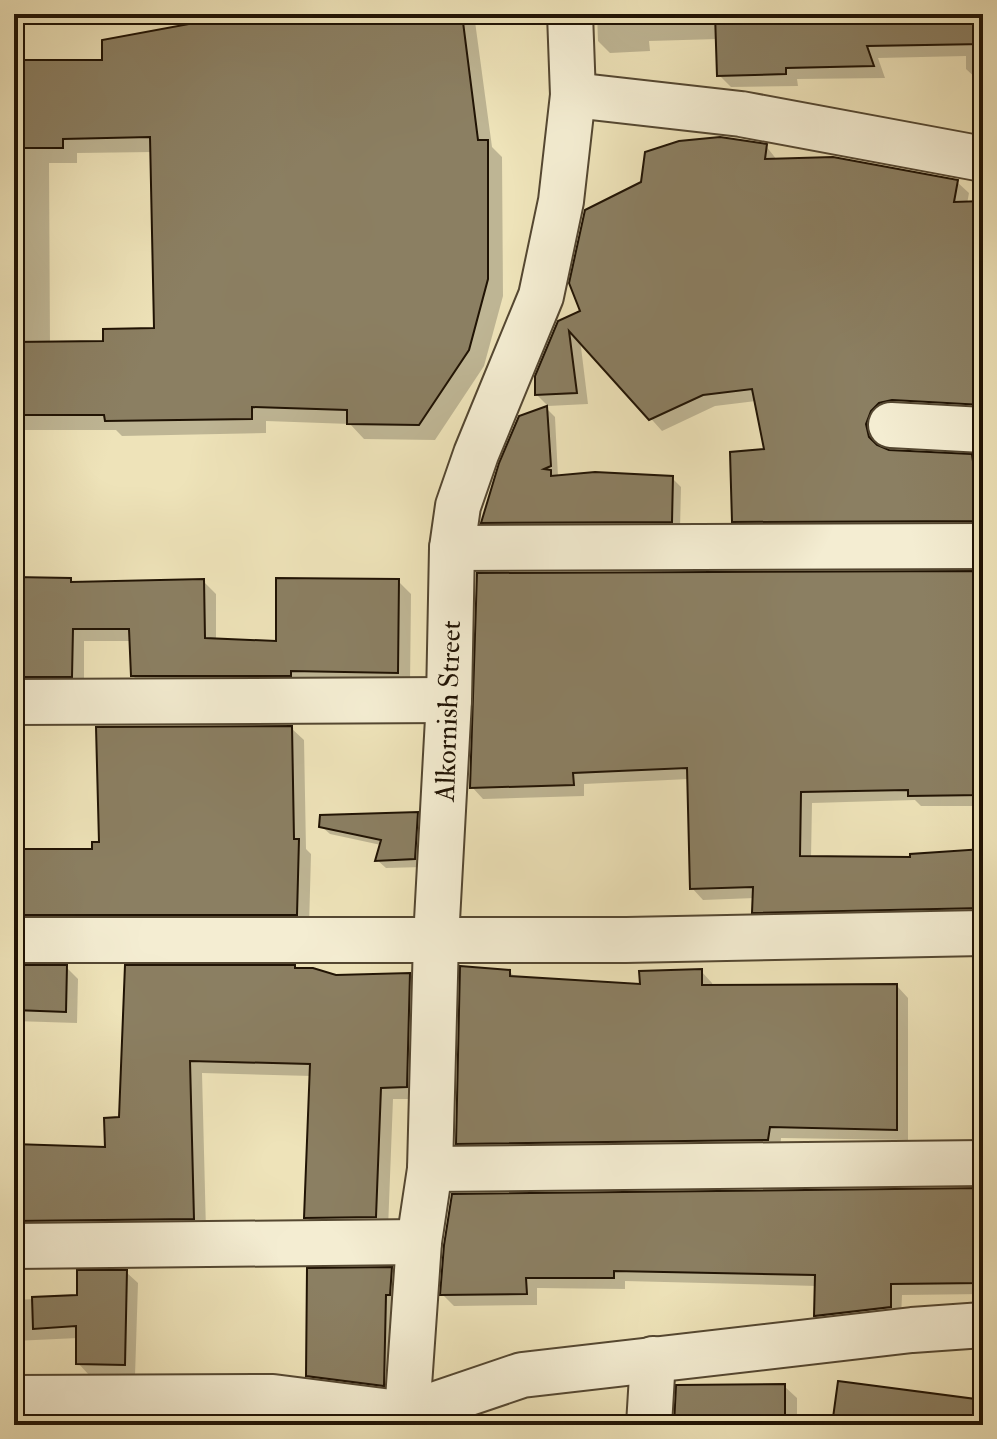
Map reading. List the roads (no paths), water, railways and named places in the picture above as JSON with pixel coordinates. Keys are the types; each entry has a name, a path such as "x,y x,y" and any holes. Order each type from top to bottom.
{"street":[{"name":"Alkornish Street","path":"404,1419 419,1242 430,1169 452,548 458,506 476,454 541,296 561,201 573,95 570,14"},
{"path":"573,95 741,114 983,159"},
{"path":"891,425 983,430"},
{"path":"452,548 983,546"},
{"path":"14,702 449,700"},
{"path":"14,940 626,940 983,933"},
{"path":"430,1169 983,1163"},
{"path":"14,1246 419,1242"},
{"path":"14,1398 273,1397 404,1419 522,1375 912,1330 983,1325"},
{"path":"649,1425 653,1359"}]}
